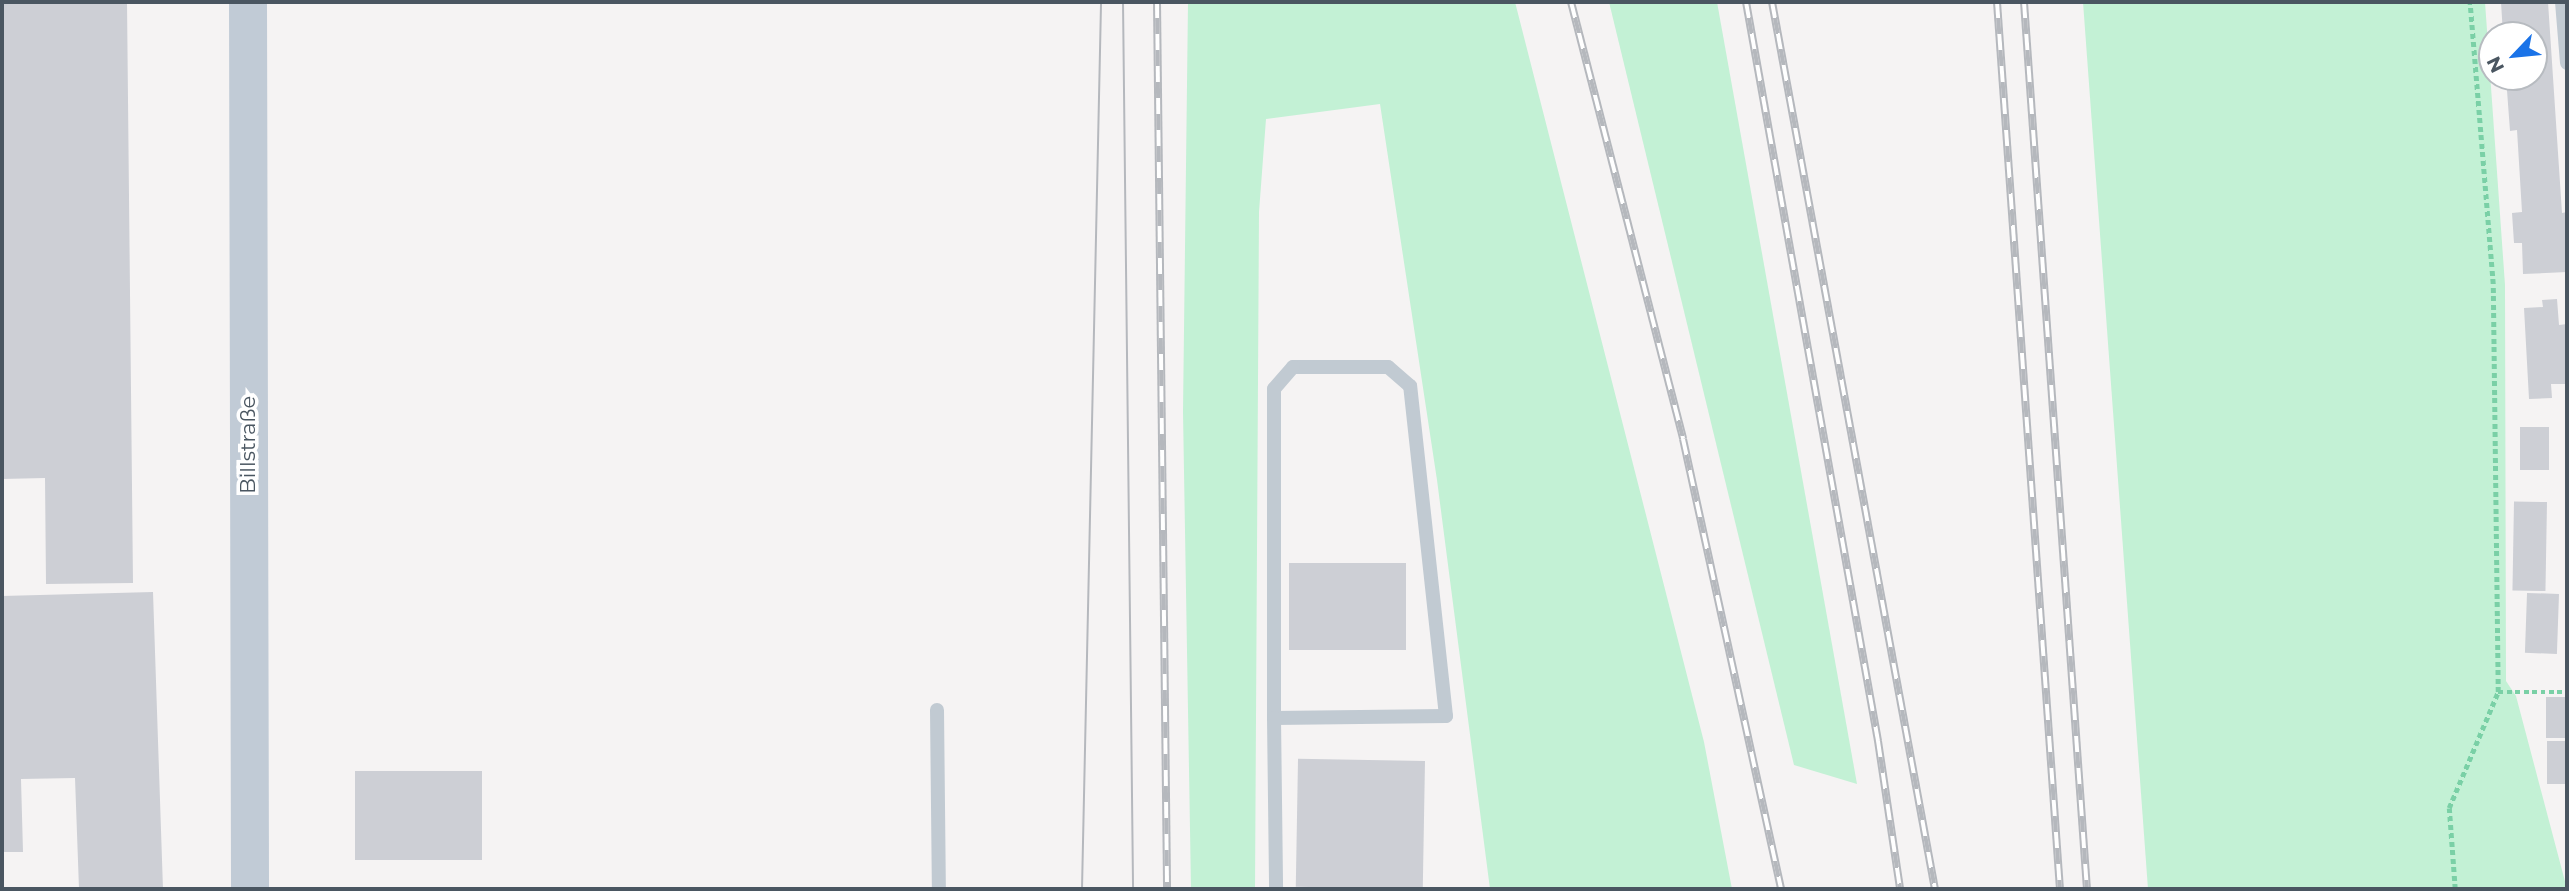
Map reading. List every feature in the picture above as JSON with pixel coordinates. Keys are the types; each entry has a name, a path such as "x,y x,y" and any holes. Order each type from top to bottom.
{"street":[{"name":"Billstraße","path":"248,2 250,889"}],"lane":[{"path":"2562,2 2567,63"},
{"path":"1274,718 1446,716 1410,386 1388,367 1293,367 1274,389 1274,718 1276,889"},
{"path":"937,710 939,889"}],"path":[{"path":"2455,889 2449,808 2498,692 2493,284 2470,2"},
{"path":"2498,692 2567,692"}],"green space":[{"path":"1188,2 1515,2 1704,742 1732,889 1490,889 1437,480 1380,104 1266,119 1259,212 1255,889 1191,889 1183,412"},
{"path":"1609,2 1717,2 1857,784 1794,765"},
{"path":"2083,2 2485,2 2486,21 2478,21 2478,91 2491,91 2505,285 2506,681 2516,696 2567,889 2148,889"}],"building":[{"path":"2,2 127,2 133,583 46,584 45,478 2,479"},
{"path":"2501,2 2548,2 2562,213 2567,212 2567,272 2523,274 2522,243 2514,243 2512,213 2522,212 2517,130 2510,131 2507,91 2548,91 2548,21 2502,21"},
{"path":"2557,299 2559,325 2567,324 2567,384 2551,384 2552,398 2529,399 2524,308 2543,307 2542,300"},
{"path":"2520,427 2549,427 2549,470 2520,470"},
{"path":"2514,501 2547,502 2545,591 2512,590"},
{"path":"1289,563 1406,563 1406,650 1289,650"},
{"path":"153,592 163,889 79,889 75,778 21,779 23,852 2,852 2,596"},
{"path":"2527,593 2559,594 2557,654 2525,653"},
{"path":"2546,697 2567,697 2567,738 2546,738"},
{"path":"2547,741 2567,741 2567,784 2547,784"},
{"path":"1298,759 1425,761 1423,889 1296,887"},
{"path":"355,771 482,771 482,860 355,860"}],"tram line":[{"path":"1082,889 1101,2"},
{"path":"1123,2 1133,889"}],"railway":[{"path":"1157,2 1167,889"},
{"path":"1571,2 1683,439 1781,889"},
{"path":"1746,2 1878,741 1900,889"},
{"path":"1772,2 1935,889"},
{"path":"1997,2 2060,889"},
{"path":"2024,2 2087,889"}]}
